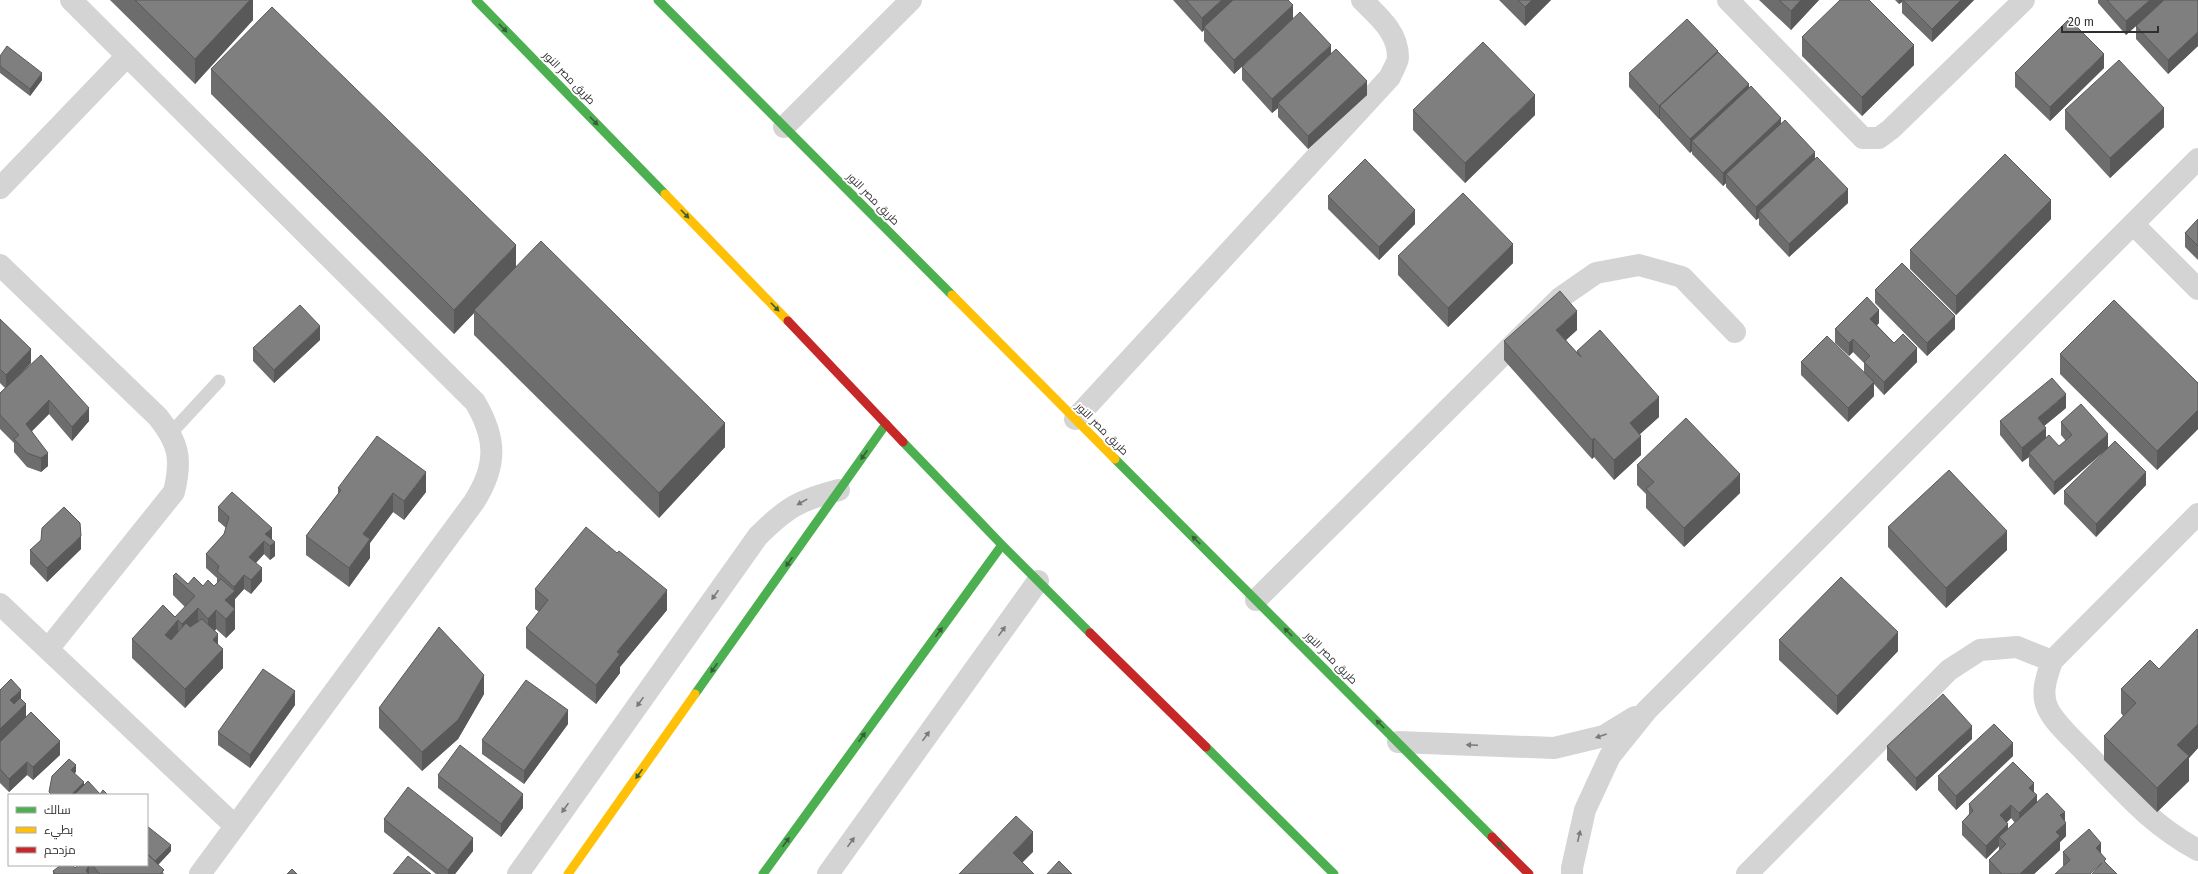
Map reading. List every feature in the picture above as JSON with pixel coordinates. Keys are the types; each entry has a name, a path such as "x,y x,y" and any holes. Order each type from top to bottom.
{"street":[{"path":"71,0 475,402 486,421 491,442 492,464 485,484 474,502 200,874"},
{"name":"طريق مصر النور","path":"476,0 1002,545 1334,874"},
{"name":"طريق مصر النور","path":"658,0 1529,874"},
{"path":"784,127 911,0"},
{"path":"1075,419 1390,77 1398,58 1395,38 1383,21 1362,0"},
{"path":"1728,0 1853,129 1863,138 1879,138 1891,130 2024,0"},
{"path":"0,188 127,56"},
{"path":"1572,874 1585,810 1610,756 1647,710 2198,159"},
{"path":"2133,224 2198,289"},
{"path":"0,265 158,417 171,433 178,452 179,472 174,492 48,649"},
{"path":"1256,600 1560,298 1596,273 1639,265 1682,277 1735,332"},
{"path":"568,874 886,424"},
{"path":"518,874 758,536 782,513 809,498 839,490"},
{"path":"2198,514 2052,661 2044,684 2047,708 2061,727 2148,817 2175,838 2198,850"},
{"path":"763,874 1002,545"},
{"path":"829,873 1038,580"},
{"path":"0,604 235,826"},
{"path":"1747,874 1949,670 1980,650 2018,647 2052,661"},
{"path":"1398,742 1554,748 1604,736 1647,710"}],"lane":[{"path":"171,433 219,381"}],"building":[{"path":"135,0 250,0 195,59"},
{"path":"1186,0 1222,0 1202,18"},
{"path":"1233,0 1288,0 1293,5 1234,60 1204,27"},
{"path":"1518,0 1532,0 1525,7"},
{"path":"1779,0 1801,0 1791,11"},
{"path":"1840,0 1869,0 1914,45 1862,97 1802,37"},
{"path":"1903,0 1961,0 1932,29"},
{"path":"2107,0 2150,0 2126,21"},
{"path":"2164,0 2198,0 2198,32 2168,60 2136,26"},
{"path":"272,7 516,245 454,310 211,69"},
{"path":"1300,12 1331,45 1272,99 1242,67"},
{"path":"1687,19 1718,51 1659,106 1629,73"},
{"path":"2069,19 2104,54 2050,107 2015,73"},
{"path":"1483,42 1535,95 1465,163 1413,110"},
{"path":"7,46 42,73 30,89 0,66 0,56"},
{"path":"1336,49 1367,81 1308,136 1278,103"},
{"path":"1718,52 1749,84 1690,139 1660,106"},
{"path":"2119,60 2164,108 2110,158 2065,110"},
{"path":"1751,86 1781,118 1723,173 1692,141"},
{"path":"1785,120 1815,152 1756,207 1726,174"},
{"path":"2005,154 2051,200 1956,296 1910,250"},
{"path":"1817,157 1848,189 1789,244 1759,211"},
{"path":"1365,159 1415,210 1379,247 1328,196"},
{"path":"1463,193 1513,244 1448,308 1398,256"},
{"path":"2198,219 2198,246 2185,233"},
{"path":"541,241 725,423 659,493 474,310"},
{"path":"1902,263 1955,316 1927,343 1875,290"},
{"path":"1560,291 1577,311 1556,330 1581,357 1577,351 1600,330 1659,397 1630,423 1641,436 1614,460 1594,438 1592,440 1504,341"},
{"path":"1867,297 1879,310 1870,319 1894,343 1903,334 1917,348 1884,382 1864,362 1870,356 1853,339 1849,343 1835,329"},
{"path":"2114,300 2198,383 2198,410 2157,451 2060,354"},
{"path":"300,305 320,326 274,370 253,348"},
{"path":"0,319 31,349 6,375 0,369"},
{"path":"1827,336 1874,382 1848,408 1801,362"},
{"path":"41,355 89,408 72,427 49,400 26,424 48,453 41,458 27,453 14,439 19,435 0,415 0,393"},
{"path":"2052,378 2066,394 2038,418 2046,428 2022,448 2000,421"},
{"path":"2081,404 2108,434 2054,482 2029,453 2049,435 2059,446 2072,435 2061,422"},
{"path":"1686,418 1740,474 1684,528 1646,489 1654,482 1637,465"},
{"path":"377,436 426,472 404,501 393,493 363,534 370,539 349,568 306,536 341,490 338,488"},
{"path":"2115,441 2146,472 2096,524 2064,491"},
{"path":"1949,470 2007,531 1946,588 1888,527"},
{"path":"232,492 272,528 265,534 275,542 270,546 264,541 249,557 262,568 251,580 244,575 234,587 217,571 219,566 206,554 224,534 229,517 218,507"},
{"path":"64,507 80,523 81,536 47,568 30,550 41,540 42,528"},
{"path":"586,527 617,553 619,551 667,590 617,652 620,654 596,685 526,628 548,600 535,589"},
{"path":"176,573 188,584 194,577 203,586 208,580 214,586 221,579 235,591 225,600 235,609 226,619 216,610 208,619 198,608 182,624 178,620 165,635 171,640 186,623 190,627 202,619 218,634 213,640 223,649 185,689 132,639 163,605 175,617 195,596 173,576"},
{"path":"1841,577 1898,632 1837,696 1779,640"},
{"path":"439,627 484,675 458,720 422,752 379,708"},
{"path":"2197,629 2198,724 2177,745 2189,756 2157,788 2104,736 2136,703 2121,689 2150,660 2159,669"},
{"path":"263,669 295,691 250,755 218,732"},
{"path":"11,679 21,690 10,700 14,704 20,698 26,704 0,729 0,690"},
{"path":"526,680 568,710 524,771 482,740"},
{"path":"1943,694 1972,726 1916,778 1887,746"},
{"path":"31,712 60,741 33,767 27,762 9,779 0,769 0,742"},
{"path":"1994,724 2013,743 1956,796 1938,776"},
{"path":"460,745 523,794 501,824 438,775"},
{"path":"69,759 76,765 71,770 84,782 72,794 51,794 49,792 52,776"},
{"path":"2013,762 2034,783 2029,788 2037,795 2019,813 2011,805 2000,815 2008,824 1986,846 1962,822 1973,811 1969,804"},
{"path":"88,781 100,794 75,794"},
{"path":"408,787 473,838 448,870 384,819"},
{"path":"103,790 107,794 100,794"},
{"path":"2047,793 2065,812 2060,815 2066,823 2056,832 2060,836 2020,874 2002,874 1989,860 2006,844 1999,837"},
{"path":"1016,816 1033,832 1013,853 1034,874 959,874"},
{"path":"148,827 171,845 155,861 148,854"},
{"path":"2089,829 2101,843 2096,848 2106,859 2104,861 2117,874 2092,874 2102,863 2090,874 2055,874 2070,860 2063,852"},
{"path":"148,855 164,870 160,874 100,874 93,866 148,866"},
{"path":"408,856 431,874 393,874"},
{"path":"1059,861 1072,874 1047,874"},
{"path":"60,866 73,866 75,868 77,866 88,866 86,871 89,874 55,874 53,871"},
{"path":"292,869 297,874 287,874"}],"traffic: fast":[{"path":"476,0 665,194"},
{"path":"658,0 952,295"},
{"path":"695,694 886,424"},
{"path":"903,442 1002,545 1090,633"},
{"path":"1115,459 1492,837"},
{"path":"763,874 1002,545"},
{"path":"1206,747 1334,874"}],"traffic: slow":[{"path":"665,194 788,321"},
{"path":"952,295 1115,459"},
{"path":"568,874 695,694"}],"traffic: jam":[{"path":"788,321 903,442"},
{"path":"1090,633 1206,747"},
{"path":"1492,837 1529,874"}]}
